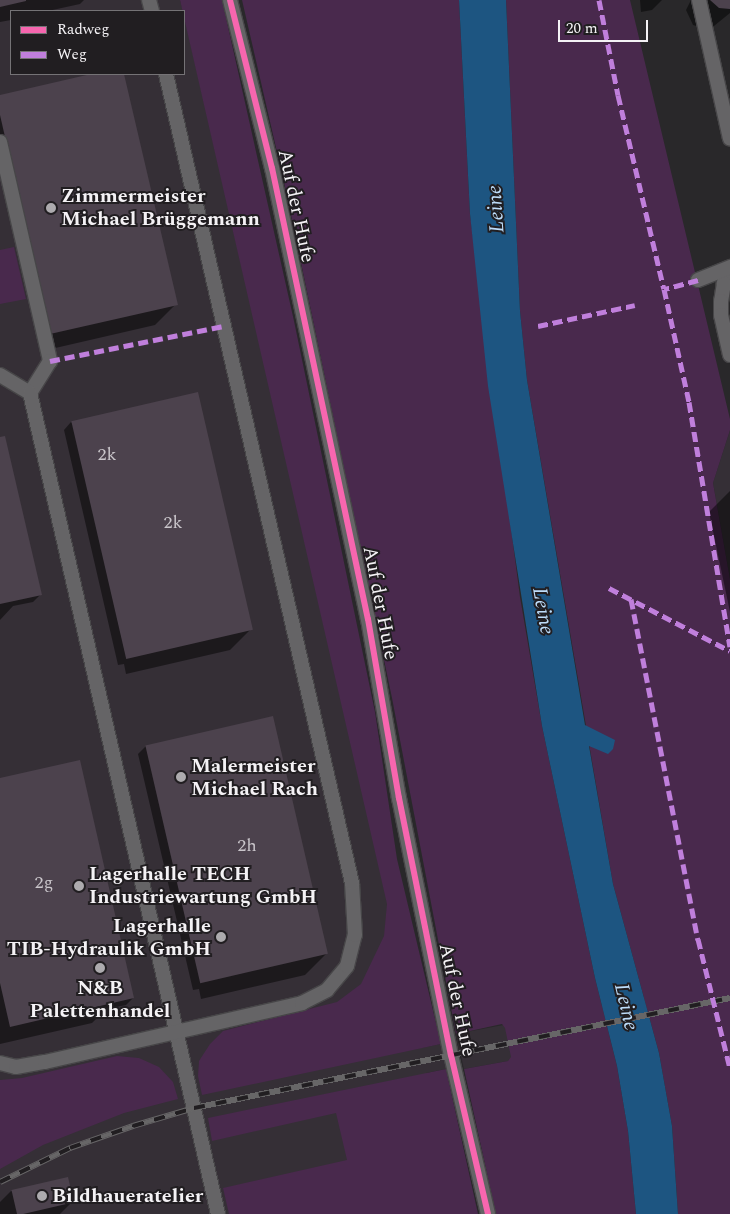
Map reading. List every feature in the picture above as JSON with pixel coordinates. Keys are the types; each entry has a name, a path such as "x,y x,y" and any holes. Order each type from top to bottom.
{"lane":[{"name":"Auf der Hufe","path":"230,0 272,168 368,619 415,874 451,1055 488,1214"},
{"path":"699,0 730,139"},
{"path":"0,1063 16,1067 45,1062 302,1004 327,990 347,966 355,935 352,883 166,75"},
{"path":"0,142 50,361 30,394 218,1214"},
{"path":"698,280 730,267"},
{"path":"730,272 724,283 721,315 730,355"},
{"path":"0,375 30,394"}],"shaded area":[{"path":"0,0 180,0 183,10 10,10 10,75 185,75 185,19 421,1048 441,1044 446,1069 426,1073 458,1214 0,1214"},
{"path":"180,0 222,0 294,321 375,712 397,859 441,1044 202,1095 198,1076 199,1061 210,1044 223,1031 337,1002 361,984 384,936 387,904 185,22 185,10 182,10"},
{"path":"242,0 459,0 470,214 520,597 542,726 595,978 617,1066 628,1131 636,1214 496,1214 464,1069 508,1061 511,1057 505,1028 502,1024 456,1034 392,698 286,191"},
{"path":"506,0 630,0 730,419 730,430 713,483 730,579 730,1214 678,1214 672,1126 659,1053 613,884 527,380 520,311"},
{"path":"14,247 26,299 0,304 0,250"},
{"path":"730,430 730,579 713,483"},
{"path":"730,982 508,1061 464,1069 456,1034"},
{"path":"117,1056 139,1058 159,1067 173,1082 178,1099 124,1113 43,1145 0,1169 0,1080 22,1078"},
{"path":"446,1069 478,1214 229,1214 223,1188 347,1160 336,1113 212,1141 208,1118"}],"water":[{"name":"Leine","path":"459,0 506,0 520,311 527,380 585,725 615,740 613,749 608,754 589,746 613,884 659,1053 672,1126 678,1214 636,1214 628,1131 617,1066 595,978 542,726 488,386 470,214"}],"building":[{"path":"0,0 26,0 26,1 0,7"},
{"path":"710,0 730,0 730,9 719,8"},
{"path":"87,75 124,75 178,305 50,334 0,115 0,95"},
{"path":"198,392 253,630 126,659 71,421"},
{"path":"5,436 42,595 0,604 0,437"},
{"path":"273,716 328,954 200,983 145,745"},
{"path":"80,760 134,998 10,1027 0,983 0,778"},
{"name":"Bildhaueratelier","path":"68,1177 74,1202 17,1214 11,1190"}],"railway":[{"path":"0,1182 70,1148 133,1126 194,1108 730,998"}],"marked path":[{"path":"599,0 618,95 664,289"},
{"path":"698,280 664,289 689,402 730,647"},
{"path":"538,326 635,305"},
{"path":"50,361 224,326"},
{"path":"609,588 730,651"},
{"path":"631,599 698,939 730,1068"}],"cycle path":[{"path":"230,0 272,168 368,619 399,798 451,1055 488,1214"}],"place":[{"name":"Zimmermeister Michael Brüggemann","path":"51,208"},
{"name":"Malermeister Michael Rach","path":"181,777"},
{"name":"Lagerhalle TECH Industriewartung GmbH","path":"79,886"},
{"name":"Lagerhalle TIB-Hydraulik GmbH","path":"221,937"},
{"name":"N&B Palettenhandel","path":"100,968"},
{"name":"Bildhaueratelier","path":"42,1196"}]}
